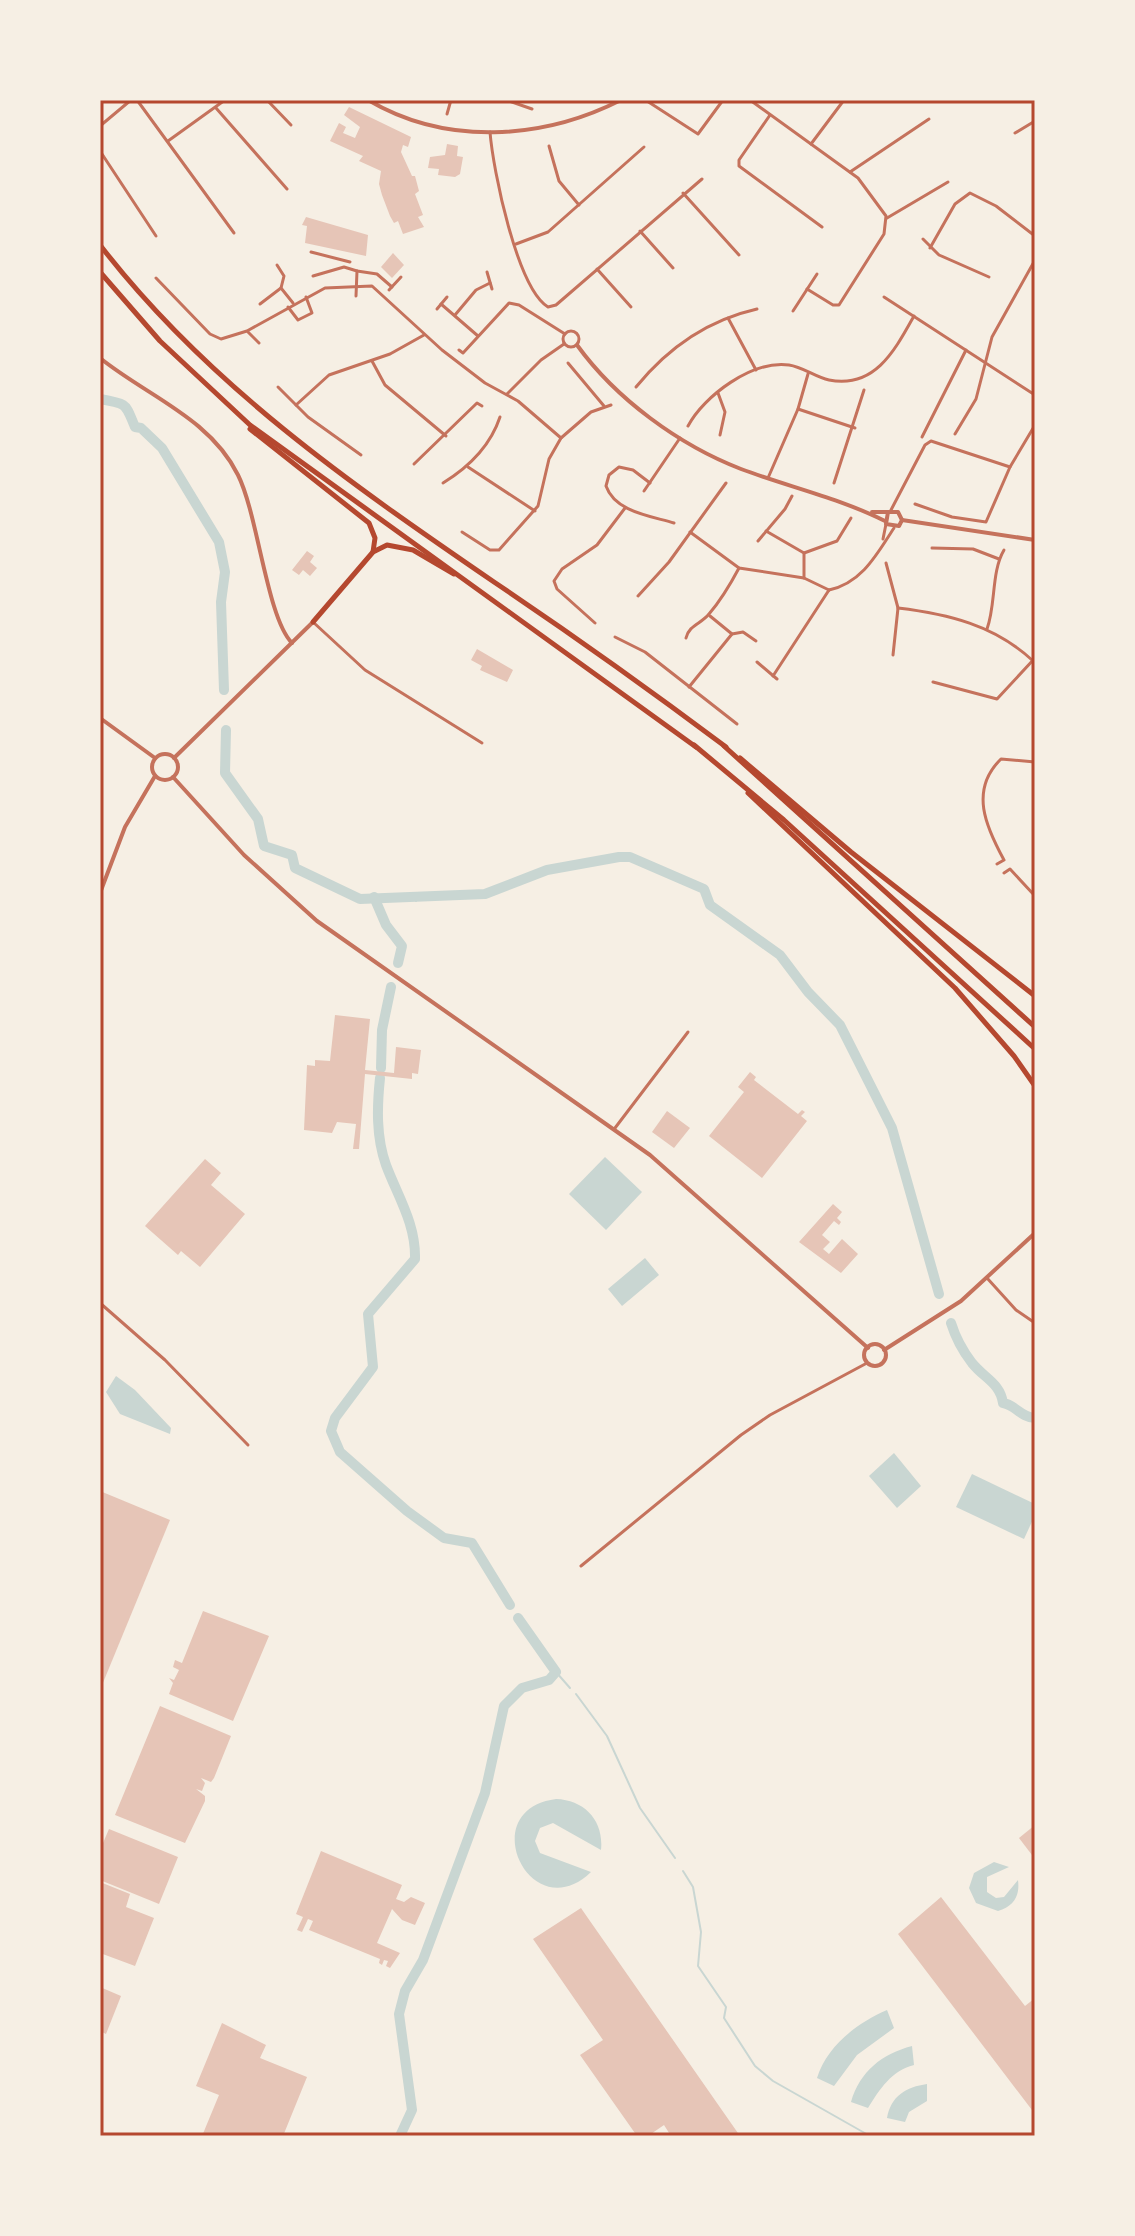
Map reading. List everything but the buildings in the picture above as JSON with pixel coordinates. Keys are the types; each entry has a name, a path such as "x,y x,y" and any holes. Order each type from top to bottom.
{"highway":[{"path":"100,245 165,320 248,402 331,469 645,685 724,746 875,872 1035,996"},
{"path":"100,272 174,355 247,426 369,523 375,538 373,552"},
{"path":"174,355 250,425 300,464 466,579 694,745 784,820 1035,1049"},
{"path":"313,622 373,552 387,545 403,547 466,579"},
{"path":"694,745 955,988 1035,1086"},
{"path":"724,746 1035,1027"}],"street":[{"path":"100,126 131,100"},
{"path":"137,100 234,233"},
{"path":"168,141 225,100"},
{"path":"267,100 291,125"},
{"path":"368,100 423,126 490,132 555,125 621,100"},
{"path":"447,114 451,100"},
{"path":"506,100 532,109"},
{"path":"606,100 609,106"},
{"path":"647,101 698,134 723,100"},
{"path":"750,100 850,172 869,189 887,218 884,234 839,305 833,305 807,289"},
{"path":"811,144 844,100"},
{"path":"216,108 287,189"},
{"path":"770,115 739,160 739,166 822,227"},
{"path":"850,172 929,119"},
{"path":"1015,133 1035,121"},
{"path":"490,132 493,170 527,283 548,307 556,305 702,179"},
{"path":"549,146 559,181 579,205"},
{"path":"516,244 542,236 644,147"},
{"path":"100,151 156,236"},
{"path":"887,218 948,182"},
{"path":"683,193 739,255"},
{"path":"930,248 954,205 970,193 996,206 1035,236"},
{"path":"640,231 673,268"},
{"path":"923,239 930,248 989,277"},
{"path":"311,252 350,262"},
{"path":"342,259 344,267"},
{"path":"955,434 976,399 992,337 1035,260"},
{"path":"260,304 281,288 284,276 277,265"},
{"path":"313,276 344,267 377,274 390,288 401,277"},
{"path":"597,269 631,307"},
{"path":"356,296 357,271"},
{"path":"487,272 492,289"},
{"path":"978,278 980,272"},
{"path":"793,311 817,274"},
{"path":"156,278 216,338 247,331 325,288 374,288 460,365 507,394 561,438"},
{"path":"455,315 476,290 490,283"},
{"path":"281,288 293,303"},
{"path":"892,302 896,296"},
{"path":"288,307 298,320 312,313 306,297"},
{"path":"437,309 447,297"},
{"path":"884,297 1035,395"},
{"path":"459,350 463,353 509,303 519,305 565,334 576,333 577,345 608,381 680,438 731,465 869,512 894,528"},
{"path":"441,304 478,336"},
{"path":"636,387 673,348 728,318 757,309"},
{"path":"688,426 698,410 718,393 756,370 785,364 838,381 871,374 894,352 914,316"},
{"path":"728,318 756,370"},
{"path":"247,331 259,343"},
{"path":"507,394 541,360 564,344 565,334"},
{"path":"296,405 329,375 372,361 424,335"},
{"path":"564,344 571,348 577,345"},
{"path":"922,437 966,350"},
{"path":"100,358 173,407 212,439 228,458 246,494 280,623 292,643"},
{"path":"372,361 387,387 446,436"},
{"path":"568,363 604,406"},
{"path":"768,478 798,409 809,373"},
{"path":"278,387 296,405 361,455"},
{"path":"834,483 855,428 864,390"},
{"path":"279,398 284,393"},
{"path":"718,393 725,412 720,435"},
{"path":"414,464 477,403 482,406"},
{"path":"462,532 496,552 535,511 548,461 561,438 582,419 611,405"},
{"path":"798,409 855,428"},
{"path":"443,483 468,467 500,417"},
{"path":"493,419 498,423"},
{"path":"915,504 952,517 986,522 1010,467 1035,425"},
{"path":"644,491 680,438"},
{"path":"882,543 890,511 925,445 931,441 1010,467"},
{"path":"468,467 535,511"},
{"path":"650,483 629,468 611,472 607,491 625,508 674,523"},
{"path":"638,596 669,562 726,483"},
{"path":"717,486 723,489"},
{"path":"758,541 792,496"},
{"path":"900,497 898,512 902,520"},
{"path":"595,623 563,595 554,581 562,569 597,545 625,508"},
{"path":"869,512 898,512"},
{"path":"804,553 837,541 851,518"},
{"path":"690,532 739,568 804,578 829,590 841,588 864,571 902,520"},
{"path":"902,520 1035,540"},
{"path":"766,531 804,553"},
{"path":"932,548 973,549 999,559"},
{"path":"987,629 996,594 999,559 1004,550"},
{"path":"804,553 804,578"},
{"path":"886,563 898,608 893,655"},
{"path":"686,638 690,629 708,615 739,568"},
{"path":"757,662 775,677 829,590"},
{"path":"898,608 932,612 987,629 1033,659 997,699 933,682"},
{"path":"708,615 732,634"},
{"path":"174,758 313,622 365,670 482,743"},
{"path":"688,688 732,634 743,632 756,641"},
{"path":"615,637 645,652 737,724"},
{"path":"100,718 155,758"},
{"path":"163,754 174,758 178,767 173,777 166,780 155,776 151,768 155,758 163,754"},
{"path":"997,864 1004,860 983,816 985,784 1001,759 1035,762"},
{"path":"100,893 125,827 155,776"},
{"path":"173,777 244,855 317,921 615,1128 868,1348"},
{"path":"1004,873 1010,869 1035,896"},
{"path":"615,1128 688,1032"},
{"path":"884,1350 876,1345 868,1348 864,1354 867,1363 873,1366 882,1364 884,1350 961,1301 1035,1233"},
{"path":"987,1278 1016,1310 1035,1323"},
{"path":"100,1303 165,1360 248,1445"},
{"path":"581,1566 741,1435 770,1415 867,1363"}],"shaded area":[{"path":"605,1157 642,1192 606,1230 569,1194"},
{"path":"645,1258 659,1275 622,1306 608,1289"},
{"path":"116,1376 135,1390 171,1428 170,1434 120,1414 106,1392"},
{"path":"894,1453 921,1486 897,1508 869,1476"},
{"path":"972,1474 1035,1504 1035,1515 1024,1539 956,1507"},
{"path":"556,1799 576,1803 590,1814 599,1830 601,1850 553,1823 540,1828 535,1841 540,1853 591,1872 569,1886 549,1887 532,1877 520,1861 515,1842 518,1823 531,1808"},
{"path":"994,1862 1009,1867 987,1877 987,1892 996,1898 1004,1897 1018,1880 1015,1900 998,1911 976,1903 969,1888 974,1873"},
{"path":"887,2010 894,2028 857,2055 834,2086 817,2078 828,2056 844,2037"},
{"path":"912,2046 914,2065 893,2076 868,2108 851,2102 860,2081 874,2065"},
{"path":"927,2084 927,2101 909,2112 905,2122 887,2118 896,2098 912,2087"}],"waterway":[{"path":"100,399 125,406 135,427 141,428 162,448 219,542 225,572 221,602 224,690"},
{"path":"226,730 225,773 258,819 264,846 292,855 295,868 360,899 485,894 547,870 619,857 630,857 704,889 710,905 780,955 808,992 840,1025 892,1128 939,1294"},
{"path":"374,897 386,925 402,946 398,963"},
{"path":"381,1068 382,1030 391,987"},
{"path":"380,1078 380,1144 413,1234 415,1259 368,1314 373,1367 335,1418 331,1431 340,1452 407,1511 444,1538 472,1543 510,1605"},
{"path":"951,1323 965,1354 995,1386 1003,1403 1035,1418"},
{"path":"400,2136 412,2110 399,2014 405,1991 423,1960 485,1793 504,1706 522,1688 549,1680 556,1672 518,1618"},
{"path":"556,1672 570,1688"},
{"path":"576,1694 607,1736 640,1808 675,1858"},
{"path":"683,1871 693,1887 701,1932 698,1966 726,2007 724,2018 755,2066 773,2081 870,2136"}]}
